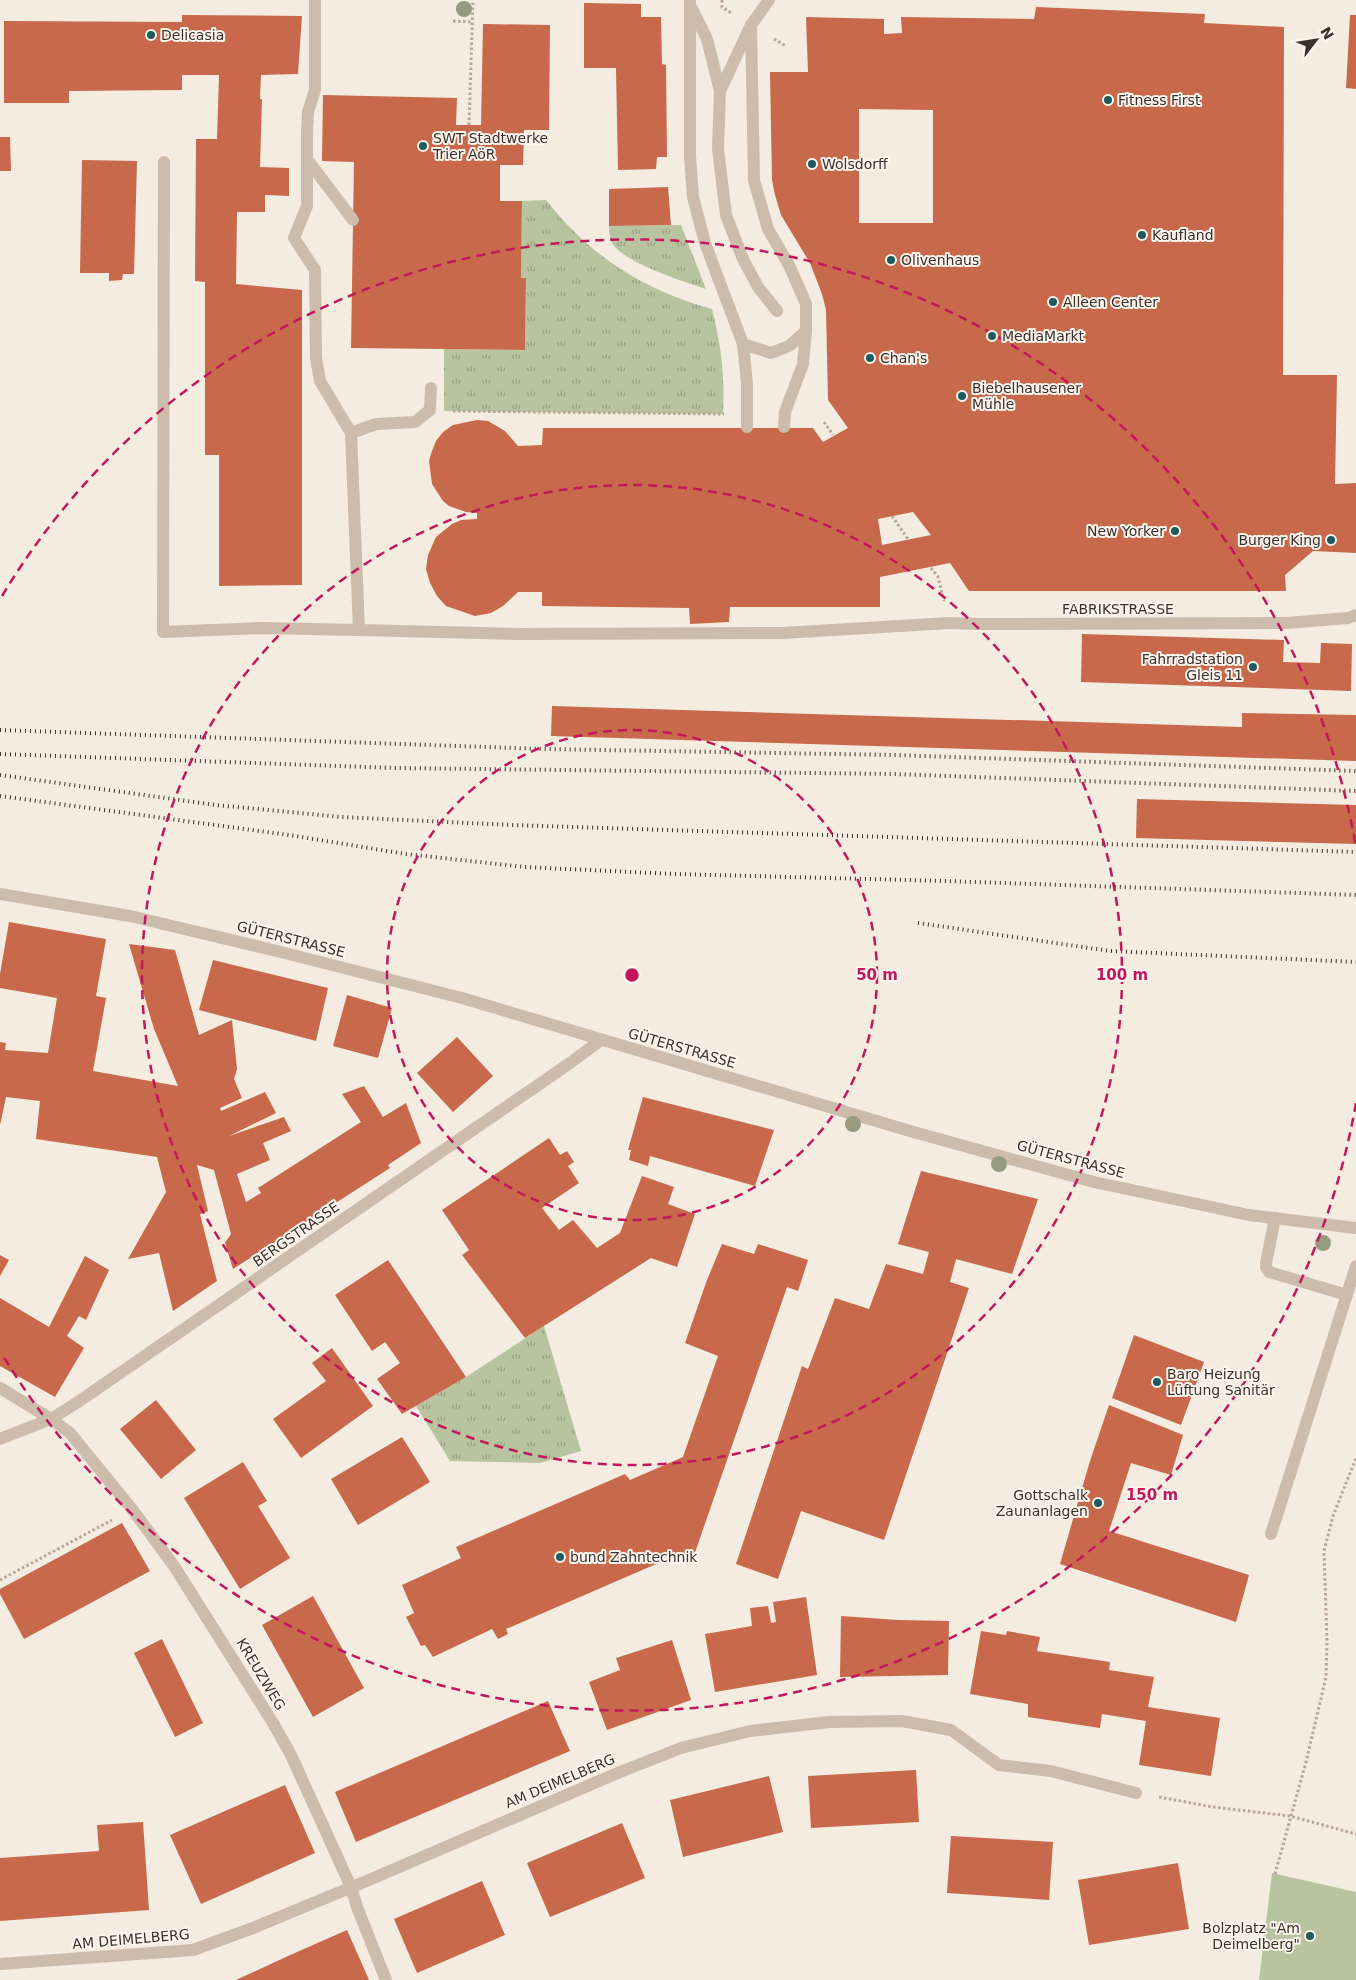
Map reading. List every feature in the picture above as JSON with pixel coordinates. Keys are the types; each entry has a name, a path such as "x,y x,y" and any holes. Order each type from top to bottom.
{"street":[{"path":"315,0 315,90 308,112 307,206 294,238 315,270 316,358 320,381 351,433 359,630"},
{"path":"720,91 751,25 769,0"},
{"path":"688,2 706,39 720,91 718,149 726,215 743,259 754,280 777,311"},
{"path":"688,2 690,156 693,197 705,244 743,344 748,414 747,427"},
{"path":"751,25 754,180 768,229 790,267 806,304 803,364 786,412 784,427"},
{"path":"307,159 353,220"},
{"name":"FABRIKSTRASSE","path":"164,162 163,632 261,628 519,634 783,633 949,623 1288,623 1348,618 1356,614"},
{"path":"743,344 771,353 789,346 806,331"},
{"path":"351,433 376,424 415,422 430,410 431,388"},
{"name":"GÜTERSTRASSE","path":"0,894 125,915 268,948 462,998 910,1131 1094,1182 1249,1215 1356,1228"},
{"name":"BERGSTRASSE","path":"0,1439 51,1419 78,1402 601,1040"},
{"path":"1275,1218 1266,1263 1269,1272 1347,1295"},
{"path":"1271,1534 1356,1266"},
{"name":"KREUZWEG","path":"0,1388 51,1419 70,1433 132,1509 174,1566 273,1723 291,1755 351,1887 386,1980"},
{"name":"AM DEIMELBERG","path":"0,1964 194,1950 253,1928 620,1772 681,1748 750,1732 829,1722 902,1721 951,1730 999,1765 1051,1771 1136,1794"}],"path":[{"path":"469,125 473,0"},
{"path":"453,21 472,22"},
{"path":"430,410 748,414"},
{"path":"824,422 833,435"},
{"path":"892,516 908,539"},
{"path":"931,568 938,577 949,623"},
{"path":"1275,1874 1306,1762 1326,1677 1327,1640 1324,1551 1333,1516 1356,1458"},
{"path":"0,1580 132,1509"},
{"path":"1136,1794 1213,1807 1290,1816 1356,1834"}],"green space":[{"path":"546,200 581,238 620,268 663,292 712,309 722,361 723,414 444,411 444,349 525,350 526,279 521,278 522,201"},
{"path":"681,225 706,289 639,264 617,249 610,238 609,226"},
{"path":"544,1326 581,1451 540,1463 450,1461 416,1406 466,1377"},
{"name":"Bolzplatz \"Am Deimelberg\"","path":"1272,1873 1356,1892 1356,1980 1259,1980"}],"building":[{"path":"584,3 641,4 641,17 661,17 662,64 666,65 667,157 657,157 656,169 618,170 616,68 584,68"},
{"name":"Alleen Center","path":"1036,7 1205,14 1204,23 1284,27 1283,375 1337,375 1335,484 1356,483 1356,553 1313,551 1285,575 1286,591 969,591 950,563 880,577 880,607 730,607 729,622 690,624 689,608 542,606 542,592 518,592 503,606 491,613 475,616 446,606 437,596 430,583 426,569 428,555 436,537 452,524 461,520 477,519 477,513 466,512 449,506 443,501 432,484 429,461 432,451 436,441 443,432 453,425 477,420 488,421 505,431 518,446 542,445 543,428 813,428 823,442 848,428 828,400 826,310 822,294 810,263 781,215 772,180 770,72 808,72 806,17 884,19 884,34 902,33 901,17 1034,19","holes":["859,109 933,110 933,223 859,223","913,512 931,535 882,545 878,519"]},
{"path":"182,15 302,16 298,74 261,75 260,167 289,168 289,196 265,195 265,212 237,212 236,284 302,290 302,585 219,586 219,455 205,455 205,282 195,281 196,139 217,139 219,75 182,75 182,90 69,91 69,103 4,103 4,21 182,22"},
{"path":"1350,15 1356,15 1356,89 1346,88"},
{"path":"483,24 550,25 549,130 524,130 523,165 500,165 500,201 522,201 521,278 526,278 525,350 351,348 354,162 322,161 323,95 457,98 456,125 481,125"},
{"path":"0,137 10,137 11,171 0,171"},
{"path":"82,160 137,161 134,274 123,274 122,280 109,281 109,273 80,273"},
{"path":"668,187 671,225 609,226 609,189"},
{"path":"1082,634 1284,640 1283,662 1320,663 1321,643 1352,644 1351,691 1081,682"},
{"path":"552,706 1242,727 1242,713 1356,715 1356,761 551,736"},
{"path":"1137,799 1356,805 1356,844 1136,838"},
{"path":"9,922 106,939 96,996 106,998 93,1071 178,1086 154,1029 129,944 175,950 199,1035 232,1020 237,1069 234,1079 242,1098 220,1108 221,1111 265,1092 276,1113 229,1136 284,1117 291,1131 263,1143 270,1160 237,1174 246,1202 261,1193 258,1188 361,1122 342,1094 364,1086 383,1117 406,1103 421,1143 388,1165 390,1168 233,1269 225,1243 231,1234 214,1170 197,1165 208,1211 200,1214 217,1281 173,1311 159,1253 128,1259 166,1192 157,1157 36,1139 40,1101 6,1097 0,1125 0,1042 6,1043 5,1050 48,1053 57,998 0,988 0,974"},
{"path":"213,960 328,988 316,1041 199,1010"},
{"path":"347,995 392,1008 378,1058 333,1046"},
{"path":"457,1037 493,1076 453,1112 417,1073"},
{"path":"643,1097 774,1130 755,1186 650,1156 648,1166 629,1160 631,1150 628,1150"},
{"path":"549,1138 560,1155 567,1151 574,1162 568,1166 579,1183 542,1208 559,1230 573,1220 597,1248 620,1233 642,1176 674,1187 668,1204 695,1214 677,1267 651,1258 525,1338 462,1255 469,1250 442,1210"},
{"path":"921,1171 1038,1199 1012,1274 956,1259 950,1282 969,1288 884,1540 801,1511 778,1579 736,1564 802,1366 808,1369 835,1298 869,1309 886,1264 923,1274 929,1252 898,1244"},
{"path":"722,1244 754,1254 758,1244 808,1260 798,1291 787,1287 691,1564 659,1556 663,1561 506,1629 508,1634 498,1639 492,1629 433,1657 425,1645 421,1646 406,1617 414,1613 402,1585 461,1558 456,1547 625,1474 630,1480 683,1457 718,1356 685,1343"},
{"path":"0,1255 9,1260 0,1276"},
{"path":"85,1256 109,1270 86,1320 79,1316 67,1336 84,1348 55,1397 0,1366 0,1298 49,1327"},
{"path":"388,1260 466,1377 402,1414 377,1379 400,1363 385,1342 372,1351 335,1295"},
{"name":"Baro Heizung Lüftung Sanitär","path":"1134,1335 1204,1362 1181,1425 1112,1398"},
{"path":"332,1348 373,1406 301,1458 273,1419 326,1381 312,1363"},
{"path":"156,1400 196,1450 161,1479 120,1429"},
{"name":"Gottschalk Zaunanlagen","path":"1109,1405 1183,1435 1171,1475 1131,1463 1109,1531 1249,1575 1236,1622 1060,1564 1090,1461"},
{"path":"402,1437 430,1482 358,1525 331,1479"},
{"path":"243,1462 267,1501 258,1506 290,1558 240,1589 184,1498"},
{"path":"122,1523 150,1571 24,1639 0,1594 0,1589"},
{"path":"313,1596 364,1688 313,1717 262,1625"},
{"path":"806,1597 817,1675 715,1692 705,1634 752,1626 750,1608 768,1606 771,1623 776,1622 773,1602"},
{"path":"841,1616 949,1621 948,1675 840,1677"},
{"path":"981,1631 1006,1635 1007,1631 1040,1637 1037,1651 1110,1662 1109,1670 1154,1677 1148,1707 1220,1718 1211,1776 1139,1765 1146,1721 1102,1714 1100,1728 1028,1717 1028,1704 970,1694"},
{"path":"162,1639 203,1723 175,1737 134,1653"},
{"path":"672,1640 691,1700 607,1730 589,1682 620,1670 616,1658"},
{"path":"548,1701 570,1751 356,1842 335,1792"},
{"path":"916,1770 919,1822 811,1828 808,1776"},
{"path":"769,1776 783,1832 683,1857 670,1800"},
{"path":"285,1785 315,1853 201,1904 170,1835"},
{"path":"143,1822 149,1910 0,1921 0,1858 99,1851 97,1825"},
{"path":"622,1823 645,1878 550,1917 527,1863"},
{"path":"951,1836 1053,1842 1049,1900 947,1893"},
{"path":"1178,1863 1189,1929 1089,1945 1078,1880"},
{"path":"482,1881 505,1935 417,1973 394,1919"},
{"path":"347,1930 369,1980 236,1980 288,1956"}],"railway":[{"path":"0,730 544,749 894,755 1356,771"},
{"path":"0,754 395,768 894,774 1356,791"},
{"path":"0,775 216,805 341,817 512,825 1356,852"},
{"path":"0,796 289,835 406,854 525,867 674,874 1356,895"},
{"path":"918,923 1110,951 1356,962"}],"place":[{"name":"Delicasia","path":"151,35"},
{"name":"Fitness First","path":"1108,100"},
{"name":"SWT Stadtwerke Trier AöR","path":"423,146"},
{"name":"Wolsdorff","path":"812,164"},
{"name":"Kaufland","path":"1142,235"},
{"name":"Olivenhaus","path":"891,260"},
{"name":"Alleen Center","path":"1053,302"},
{"name":"MediaMarkt","path":"992,336"},
{"name":"Chan's","path":"870,358"},
{"name":"Biebelhausener Mühle","path":"962,396"},
{"name":"New Yorker","path":"1175,531"},
{"name":"Burger King","path":"1331,540"},
{"name":"Fahrradstation Gleis 11","path":"1253,667"},
{"name":"Baro Heizung Lüftung Sanitär","path":"1157,1382"},
{"name":"Gottschalk Zaunanlagen","path":"1098,1503"},
{"name":"bund Zahntechnik","path":"560,1557"},
{"name":"Bolzplatz \"Am Deimelberg\"","path":"1310,1936"}]}
